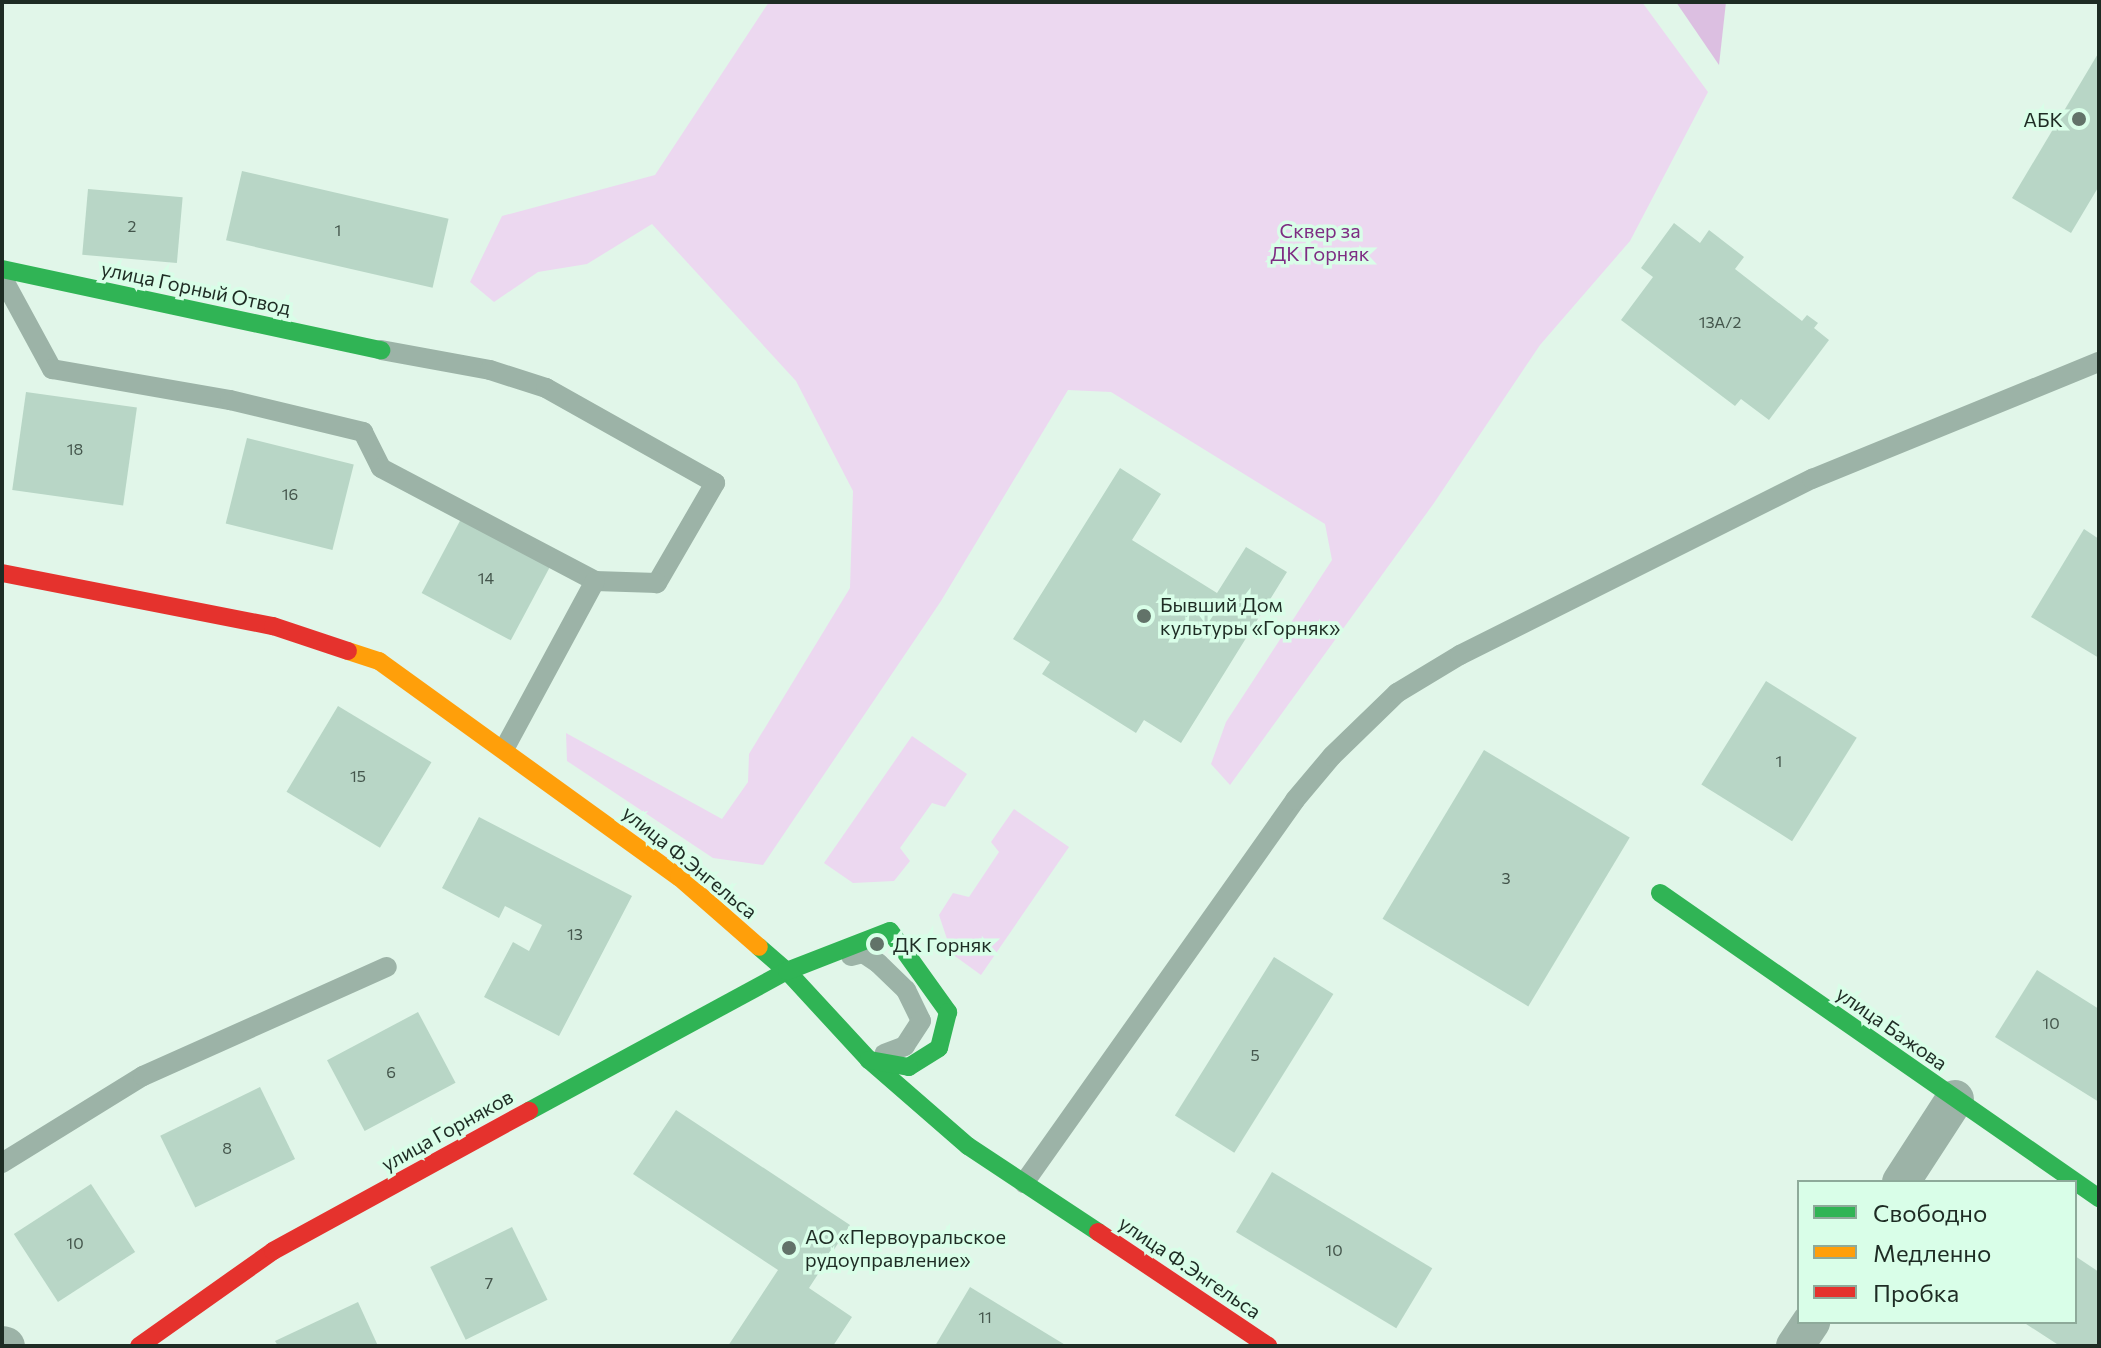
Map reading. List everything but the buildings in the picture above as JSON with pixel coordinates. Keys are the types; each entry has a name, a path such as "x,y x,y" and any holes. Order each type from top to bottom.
{"street":[{"name":"улица Горный Отвод","path":"2,269 381,350"},
{"name":"улица Ф.Энгельса","path":"2,573 273,626 379,661 679,877 787,971 869,1060 968,1146 1268,1346"},
{"name":"улица Бажова","path":"1660,893 2073,1180"},
{"name":"улица Горняков","path":"139,1346 273,1251 787,971 890,931 948,1012 939,1048 909,1067 869,1060"},
{"path":"1902,1180 1955,1099"},
{"name":"улица Бажова","path":"2077,1183 2099,1198"},
{"path":"1795,1346 1810,1324"}],"lane":[{"path":"2,277 52,369 214,396 363,432 381,468 595,581 657,583 715,483 546,388 490,370 381,350"},
{"path":"1024,1183 1295,800 1332,756 1397,693 1460,655 1812,479 2099,362"},
{"path":"504,749 595,581"},
{"path":"787,971 863,953 906,990 921,1021 905,1046 869,1060"},
{"path":"2,1163 143,1076 387,967"}],"green space":[{"name":"Сквер за ДК Горняк","path":"769,2 1642,2 1708,92 1630,241 1540,345 1434,503 1230,785 1211,764 1226,722 1332,560 1325,524 1111,392 1068,390 941,601 763,865 713,858 567,761 566,733 722,819 748,782 749,754 850,588 853,491 796,381 652,224 587,264 538,272 494,302 470,282 502,216 655,175"},
{"path":"912,736 967,774 945,807 932,803 900,848 910,861 894,881 853,883 824,863"},
{"path":"1014,809 1069,847 981,975 952,954 939,915 953,893 969,897 999,852 991,842"}],"shaded area":[{"path":"1676,2 1726,2 1719,65"}],"traffic: fast":[{"path":"2,269 381,350"},
{"path":"1660,893 2073,1180"},
{"path":"529,1111 787,971 890,931 948,1012 939,1048 909,1067 869,1060"},
{"path":"759,947 787,971 869,1060 968,1146 1098,1232"},
{"path":"2077,1183 2099,1198"}],"traffic: slow":[{"path":"348,651 379,661 679,877 759,947"}],"traffic: jam":[{"path":"2,573 273,626 348,651"},
{"path":"139,1346 273,1251 529,1111"},
{"path":"1098,1232 1268,1346"}],"place":[{"name":"АБК","path":"2079,119"},
{"name":"Бывший Дом культуры «Горняк»","path":"1144,616"},
{"name":"ДК Горняк","path":"877,944"},
{"name":"АО «Первоуральское рудоуправление»","path":"789,1248"}]}
